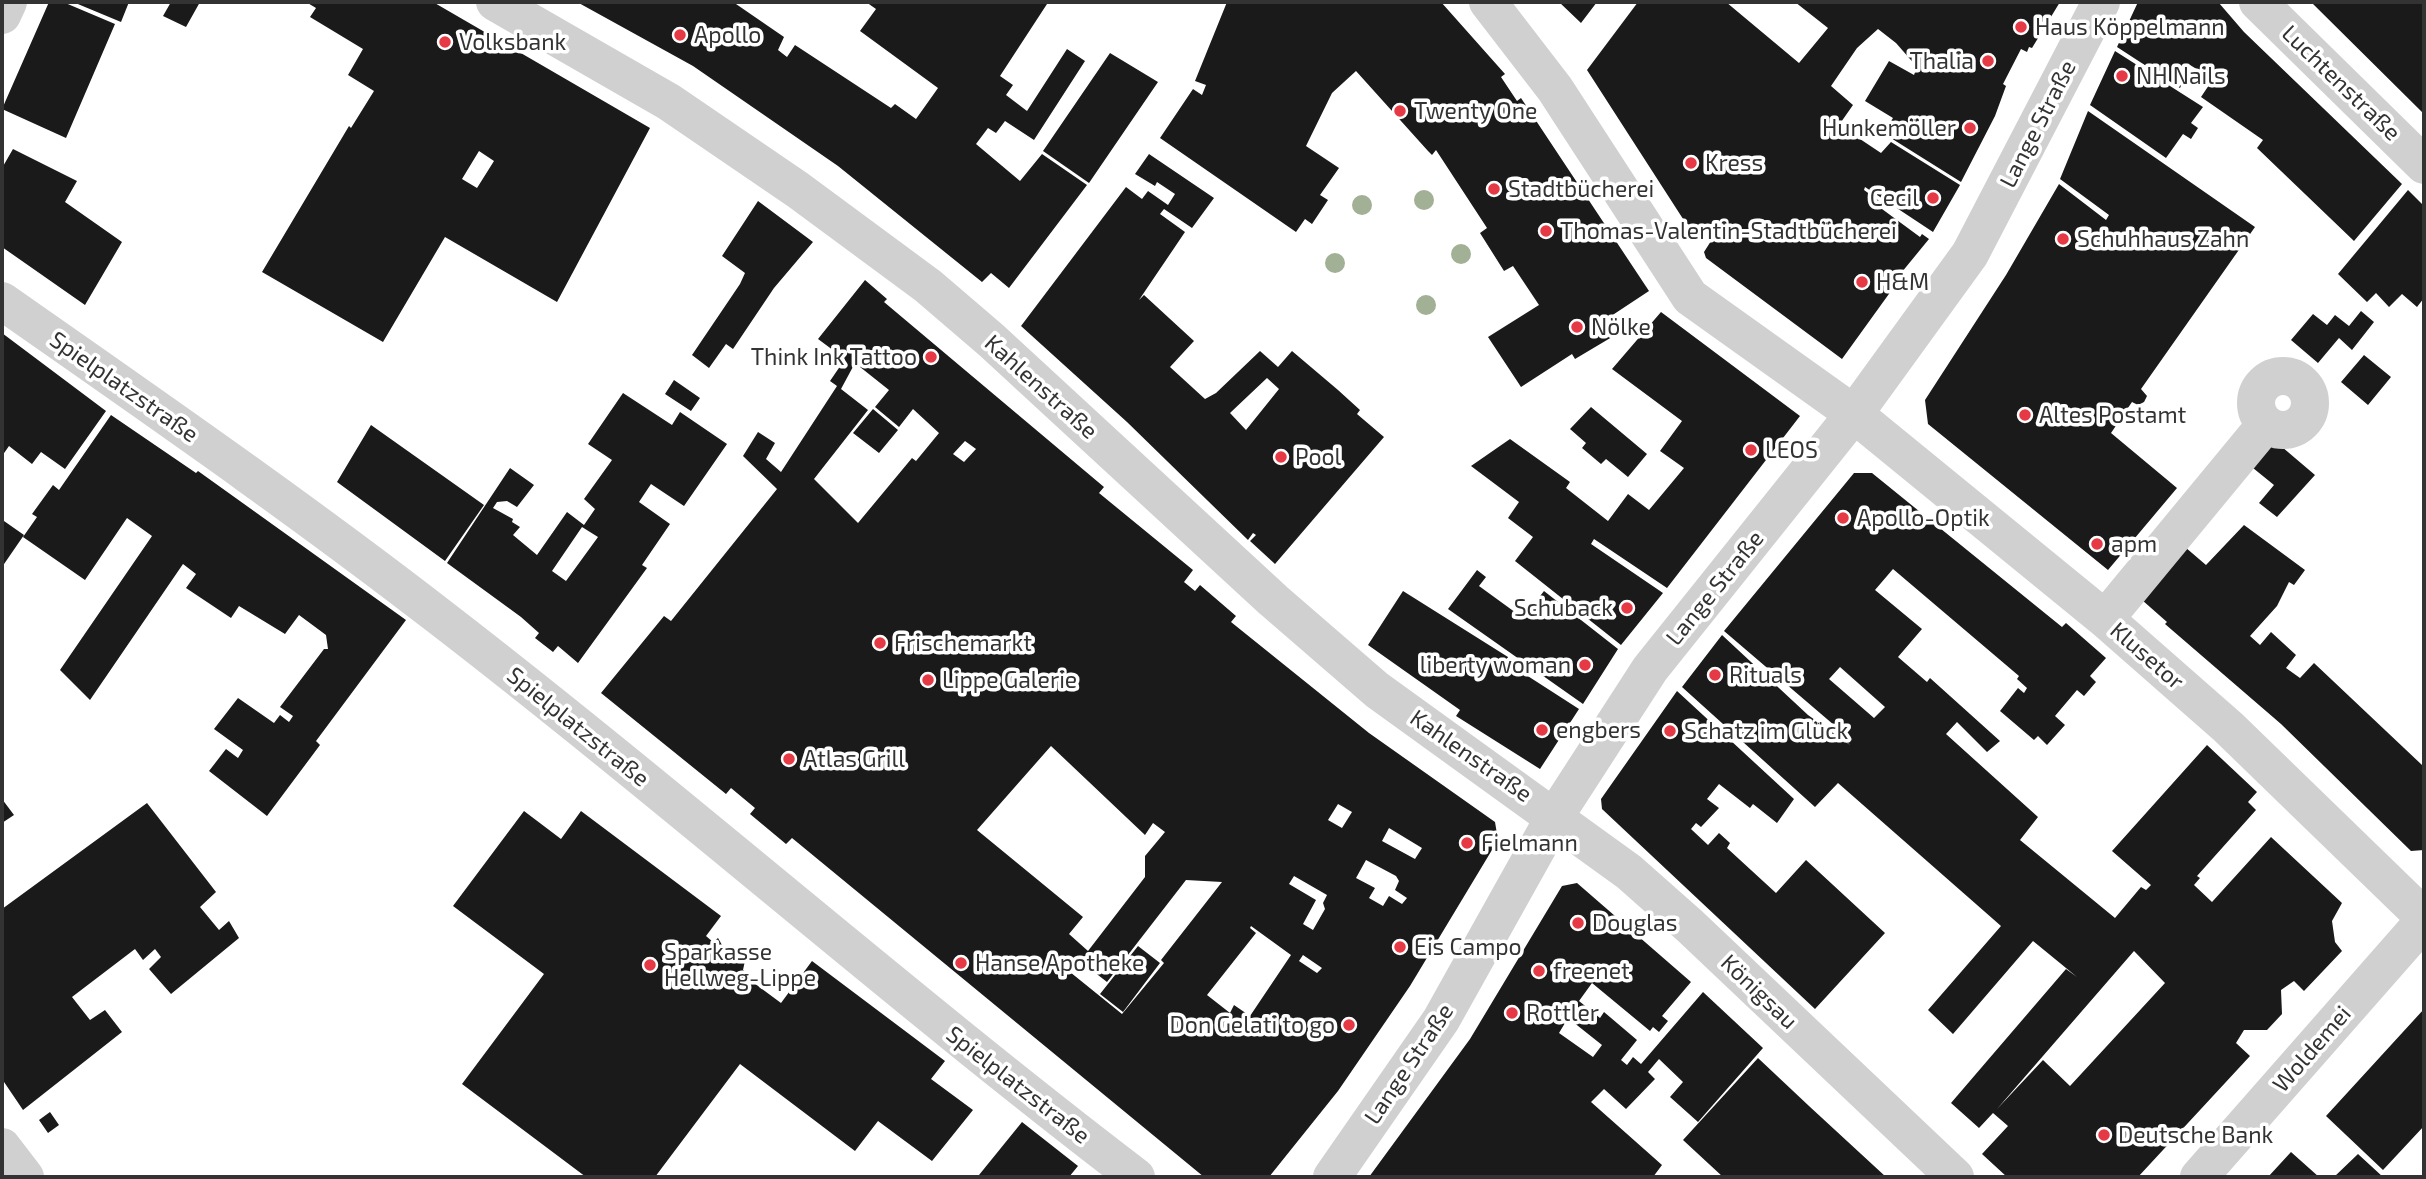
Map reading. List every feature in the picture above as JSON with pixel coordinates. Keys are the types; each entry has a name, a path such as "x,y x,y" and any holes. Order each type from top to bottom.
{"street":[{"path":"2,15 8,2"},
{"name":"Kahlenstraße","path":"495,2 668,102 798,190 928,286 1377,690 1555,816"},
{"name":"Klusetor","path":"1488,2 1555,89 1690,297 1854,414 2105,619 2228,727 2424,919"},
{"name":"Lange Straße","path":"1332,1177 1441,1020 1555,816 1650,669 1854,414 1970,254 2101,2"},
{"name":"Luchtenstraße","path":"2258,2 2424,164"},
{"name":"Spielplatzstraße","path":"2,301 171,419 439,616 1017,1087 1136,1177"},
{"path":"2105,619 2266,424"},
{"name":"Königsau","path":"1555,816 1629,872 1690,926 1955,1177"},
{"name":"Woldemei","path":"2199,1177 2424,919"},
{"path":"2,1147 24,1177"}],"building":[{"path":"49,2 63,2 115,24 66,138 2,109"},
{"path":"73,2 129,2 121,22"},
{"path":"171,2 200,2 186,27 163,16"},
{"path":"306,2 433,2 650,128 557,302 445,237 383,342 262,272 349,126 351,128 374,91 348,75 363,49 310,17 316,8","holes":["479,151 494,161 477,188 462,179"]},
{"path":"577,2 738,2 736,4 784,37 778,50 787,57 795,45 891,108 895,104 916,119 938,88 860,31 876,9 866,2 1043,2 1047,4 1000,76 1013,85 1006,95 1027,111 1067,49 1085,61 1034,140 1005,121 996,133 988,128 976,144 1020,181 1042,154 1087,185 1009,288 991,273 982,282 838,166 693,66"},
{"path":"1227,2 1441,2 1505,74 1501,77 1517,101 1521,98 1649,291 1602,322 1609,333 1613,332 1612,337 1575,359 1572,354 1521,387 1488,337 1539,305 1513,266 1504,271 1480,233 1487,228 1436,150 1432,155 1356,71 1332,93 1306,146 1339,168 1320,195 1328,200 1312,224 1305,219 1296,232 1160,138 1193,89 1202,95 1206,85 1195,81"},
{"path":"1559,2 1597,2 1581,23"},
{"path":"1638,2 1726,2 1799,63 1828,28 1795,2 2060,2 2032,48 2029,47 2027,52 2021,49 2003,84 2006,86 1995,116 1961,182 1884,132 1893,118 1865,101 1889,61 1914,75 1917,67 1896,43 1878,29 1857,48 1831,86 1853,105 1839,125 1881,153 1891,142 1960,185 1933,232 1865,187 1864,190 1882,203 1882,209 1920,237 1922,234 1929,239 1897,278 1899,280 1842,359 1706,258 1704,252 1711,241 1685,222 1587,70"},
{"path":"2138,2 2219,3 2244,32 2402,184 2354,241 2257,148 2263,140 2201,97 2213,79 2190,65 2180,88 2117,47"},
{"path":"2311,2 2424,2 2424,114"},
{"path":"2115,51 2203,107 2191,123 2198,128 2191,139 2183,134 2166,158 2090,105"},
{"path":"1110,53 1158,82 1089,183 1043,151"},
{"path":"2088,111 2255,227 2141,389 2147,396 2144,402 2138,405 2132,402 2111,433 2177,488 2108,570 1928,424 1925,400 2006,275 2059,184 2106,220 2109,215 2060,179"},
{"path":"13,149 77,181 65,202 122,242 85,305 2,247 2,168"},
{"path":"1149,154 1214,198 1192,228 1164,209 1160,214 1185,232 1139,300 1144,295 1194,341 1170,367 1205,399 1216,393 1260,351 1278,367 1292,351 1360,410 1357,414 1384,437 1275,564 1250,541 1256,535 1253,533 1248,540 1127,422 1021,326 1126,187 1142,199 1148,191 1168,205 1175,194 1157,182 1155,186 1135,174","holes":["1267,378 1279,389 1246,430 1230,413"]},
{"path":"2408,190 2424,206 2424,298 2417,307 2402,294 2389,307 2376,293 2367,302 2338,274"},
{"path":"758,201 813,242 774,288 733,349 726,344 709,368 692,355 745,273 722,256"},
{"path":"865,280 887,299 884,302 1104,487 1099,493 1193,570 1184,582 1195,591 1200,585 1236,616 1231,622 1369,733 1495,822 1498,840 1410,986 1338,1091 1269,1177 1204,1177 792,838 786,844 750,814 755,808 731,788 726,794 601,693 664,616 671,621 777,489 743,456 758,432 775,443 766,459 781,472 837,386 830,381 845,359 818,339","holes":["855,363 889,390 875,407 899,427 913,409 939,433 916,461 912,458 858,523 814,479 868,410 841,389","965,441 976,449 964,462 953,454","1051,746 1145,835 1153,823 1165,832 1145,856 1145,877 1088,951 1069,934 1083,917 977,830","1338,804 1352,812 1342,828 1328,820","1389,828 1422,848 1415,859 1382,841","1366,860 1396,876 1399,881 1395,890 1407,898 1402,904 1389,896 1383,906 1369,898 1375,888 1356,878","1294,876 1327,895 1323,903 1325,909 1313,930 1303,924 1316,900 1289,884","1186,880 1222,882 1161,960 1164,963 1122,1014 1070,972 1080,961 1107,982","1251,926 1291,955 1250,1016 1234,1005 1230,1013 1207,995 1256,933","1303,955 1322,968 1317,973 1299,961"]},
{"path":"2361,311 2374,322 2352,350 2339,338 2318,363 2291,340 2313,314 2327,325 2335,315 2349,326"},
{"path":"1661,312 1800,416 1667,588 1594,539 1591,544 1663,593 1621,645 1515,561 1533,537 1508,518 1519,502 1471,466 1510,439 1570,482 1566,488 1608,521 1628,494 1649,510 1684,468 1660,451 1682,421 1612,369"},
{"path":"2,333 106,411 65,469 41,452 32,464 9,446 2,456"},
{"path":"2364,355 2391,377 2368,405 2341,382"},
{"path":"674,380 700,398 691,411 665,394"},
{"path":"623,393 672,425 680,412 727,444 684,506 651,484 639,502 670,524 642,565 647,568 578,663 558,646 553,652 535,638 539,633 521,617 447,563 510,468 534,485 517,507 507,501 497,502 493,508 513,519 512,522 520,527 513,535 537,555 567,512 584,525 595,509 584,499 612,460 588,444","holes":["582,527 598,537 566,581 552,571"]},
{"path":"1591,407 1647,454 1628,477 1606,459 1601,464 1582,448 1586,443 1570,429"},
{"path":"873,409 898,430 879,453 853,433"},
{"path":"111,415 196,473 198,471 406,620 316,741 320,745 267,816 209,771 226,749 238,758 243,750 214,729 238,698 274,723 280,715 289,722 293,716 280,707 324,649 328,649 326,635 299,615 285,634 239,606 231,618 186,588 196,574 183,564 90,700 60,670 152,536 127,518 85,580 23,537 37,517 32,514 53,485 59,490"},
{"path":"371,425 484,505 445,561 337,482"},
{"path":"2275,441 2315,475 2277,517 2259,503 2274,485 2253,468"},
{"path":"1854,473 1872,473 2062,627 2066,623 2106,658 2090,676 2096,682 2084,696 2077,690 2055,716 2065,725 2047,745 2038,736 2034,740 2000,711 2018,688 2024,693 2027,688 2017,679 2019,676 1893,569 1875,590 1922,629 1898,657 1927,682 1930,678 2000,741 1987,752 1957,722 1946,734 2038,817 2020,840 2115,918 2141,887 2146,890 2151,885 2112,851 2207,745 2257,792 2248,802 2256,810 2197,876 2200,878 2194,885 2212,902 2271,837 2342,903 2332,921 2335,942 2342,951 2304,991 2294,981 2281,990 2282,1014 2267,1030 2244,1030 2236,1043 2250,1056 2138,1177 2007,1177 1982,1154 2008,1126 1993,1113 1979,1128 1951,1103 2066,969 2077,977 2033,941 1953,1034 1928,1010 2001,926 1838,783 1815,807 1682,687 1722,635 1808,715 1850,745 1838,734 1841,731 1724,631","holes":["1840,667 1885,707 1874,718 1829,679","2134,951 2165,983 2070,1086 2043,1060 1997,1109"]},
{"path":"4,521 24,535 2,567 2,524"},
{"path":"2244,525 2305,570 2294,585 2289,582 2277,606 2250,636 2260,645 2271,632 2296,655 2286,668 2300,678 2314,663 2422,765 2424,762 2424,850 2411,851 2281,724 2165,624 2167,622 2142,600 2185,547 2206,565"},
{"path":"1477,570 1486,577 1479,586 1523,618 1544,591 1618,649 1583,704 1448,609"},
{"path":"1403,591 1508,657 1506,662 1579,709 1540,769 1456,716 1460,710 1368,645"},
{"path":"1677,691 1794,799 1777,823 1753,804 1750,808 1719,784 1707,799 1719,808 1701,827 1696,823 1691,829 1708,845 1719,833 1730,843 1727,848 1776,893 1806,860 1885,933 1815,1009 1602,809 1601,799"},
{"path":"2,799 14,815 2,823"},
{"path":"147,803 216,892 200,907 219,930 229,921 239,938 171,994 149,969 161,957 155,949 143,960 135,949 72,997 90,1020 105,1010 122,1032 23,1110 2,1079 2,909"},
{"path":"524,811 561,839 581,811 721,916 706,936 713,942 718,938 726,952 740,949 746,956 743,970 756,979 754,983 781,1003 812,961 945,1061 931,1079 973,1110 932,1161 878,1121 855,1151 740,1064 655,1177 586,1177 462,1084 544,974 453,906"},
{"path":"1577,883 1691,982 1662,1016 1668,1021 1659,1032 1653,1027 1650,1031 1592,983 1579,1001 1600,1018 1604,1012 1637,1040 1621,1060 1627,1065 1633,1057 1641,1064 1703,992 1763,1048 1698,1122 1670,1097 1683,1082 1659,1059 1648,1072 1655,1079 1626,1109 1604,1089 1591,1102 1662,1165 1653,1177 1369,1177 1470,1039 1562,886","holes":["1568,1018 1602,1045 1593,1057 1559,1033"]},
{"path":"1138,946 1160,963 1123,1012 1100,994"},
{"path":"2424,1009 2424,1126 2383,1170 2326,1116"},
{"path":"1758,1058 1886,1177 1723,1177 1683,1140"},
{"path":"50,1112 59,1125 48,1133 39,1120"},
{"path":"1022,1122 1078,1166 1069,1177 979,1175"},
{"path":"2291,1152 2319,1177 2268,1177"},
{"path":"2358,1154 2383,1177 2334,1177"}],"place":[{"name":"Haus Köppelmann","path":"2021,27"},
{"name":"Apollo","path":"680,35"},
{"name":"Volksbank","path":"445,42"},
{"name":"Thalia","path":"1988,61"},
{"name":"NH Nails","path":"2122,76"},
{"name":"Twenty One","path":"1400,111"},
{"name":"Hunkemöller","path":"1970,128"},
{"name":"Kress","path":"1691,163"},
{"name":"Stadtbücherei","path":"1494,189"},
{"name":"Cecil","path":"1933,198"},
{"name":"Thomas-Valentin-Stadtbücherei","path":"1546,231"},
{"name":"Schuhhaus Zahn","path":"2063,239"},
{"name":"H&M","path":"1862,282"},
{"name":"Nölke","path":"1577,327"},
{"name":"Think Ink Tattoo","path":"931,357"},
{"name":"Altes Postamt","path":"2025,415"},
{"name":"LEOS","path":"1751,450"},
{"name":"Pool","path":"1281,457"},
{"name":"Apollo-Optik","path":"1843,518"},
{"name":"apm","path":"2097,544"},
{"name":"Schuback","path":"1627,608"},
{"name":"Frischemarkt","path":"880,643"},
{"name":"liberty woman","path":"1585,665"},
{"name":"Rituals","path":"1715,675"},
{"name":"Lippe Galerie","path":"928,680"},
{"name":"engbers","path":"1542,730"},
{"name":"Schatz im Glück","path":"1670,731"},
{"name":"Atlas Grill","path":"789,759"},
{"name":"Fielmann","path":"1467,843"},
{"name":"Douglas","path":"1578,923"},
{"name":"Eis Campo","path":"1400,947"},
{"name":"Hanse Apotheke","path":"961,963"},
{"name":"Sparkasse Hellweg-Lippe","path":"650,965"},
{"name":"freenet","path":"1539,971"},
{"name":"Rottler","path":"1512,1013"},
{"name":"Don Gelati to go","path":"1349,1025"},
{"name":"Deutsche Bank","path":"2104,1135"}]}
